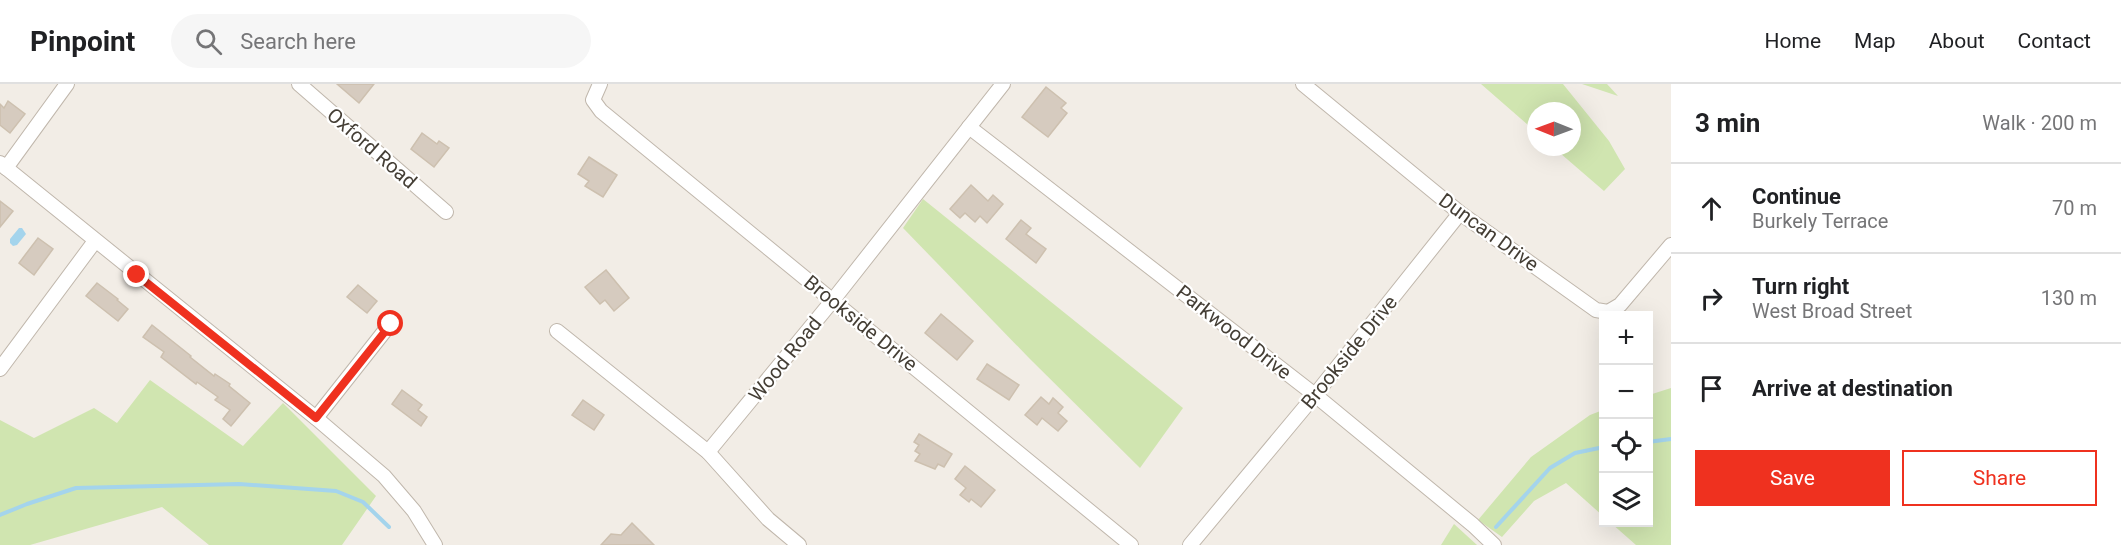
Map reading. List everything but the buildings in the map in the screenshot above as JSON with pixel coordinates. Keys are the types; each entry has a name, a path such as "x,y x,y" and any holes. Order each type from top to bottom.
{"street":[{"path":"67,84 3,165 316,418 384,476 414,511 435,545"},
{"name":"Oxford Road","path":"299,84 446,213"},
{"name":"Brookside Drive","path":"600,84 594,100 601,111 1131,545"},
{"name":"Wood Road","path":"708,452 833,300 1003,84"},
{"name":"Duncan Drive","path":"1303,84 1460,213 1596,310 1608,312 1620,305 1671,245"},
{"name":"Parkwood Drive","path":"969,127 1315,395 1473,525 1494,545"},
{"name":"Brookside Drive","path":"1190,545 1315,395 1460,213"},
{"path":"0,369 95,241"},
{"path":"316,418 391,324"},
{"path":"557,331 708,452 768,519 799,545"}],"green space":[{"path":"1481,84 1563,84 1578,102 1527,102 1527,124"},
{"path":"1582,84 1607,84 1618,96"},
{"path":"1581,106 1609,141 1625,169 1604,191 1563,156 1581,156"},
{"path":"923,199 1183,408 1140,468 903,228"},
{"path":"150,380 243,446 283,403 376,496 342,545 209,545 162,507 30,545 0,545 0,420 34,438 94,408 117,423"},
{"path":"1671,388 1671,545 1636,545 1616,527 1653,527 1653,394"},
{"path":"1599,412 1599,512 1566,483 1534,501 1502,537 1478,520 1531,457 1590,415"},
{"path":"1454,524 1477,545 1441,545"}],"water":[{"path":"19,228 22,228 26,234 17,245 13,246 10,239"}],"waterway":[{"path":"1653,441 1671,439"},
{"path":"1496,527 1550,468 1575,453 1599,448"},
{"path":"0,515 76,488 239,484 336,491 363,502 389,527"}],"route":[{"path":"137,275 316,418 391,324"}]}
